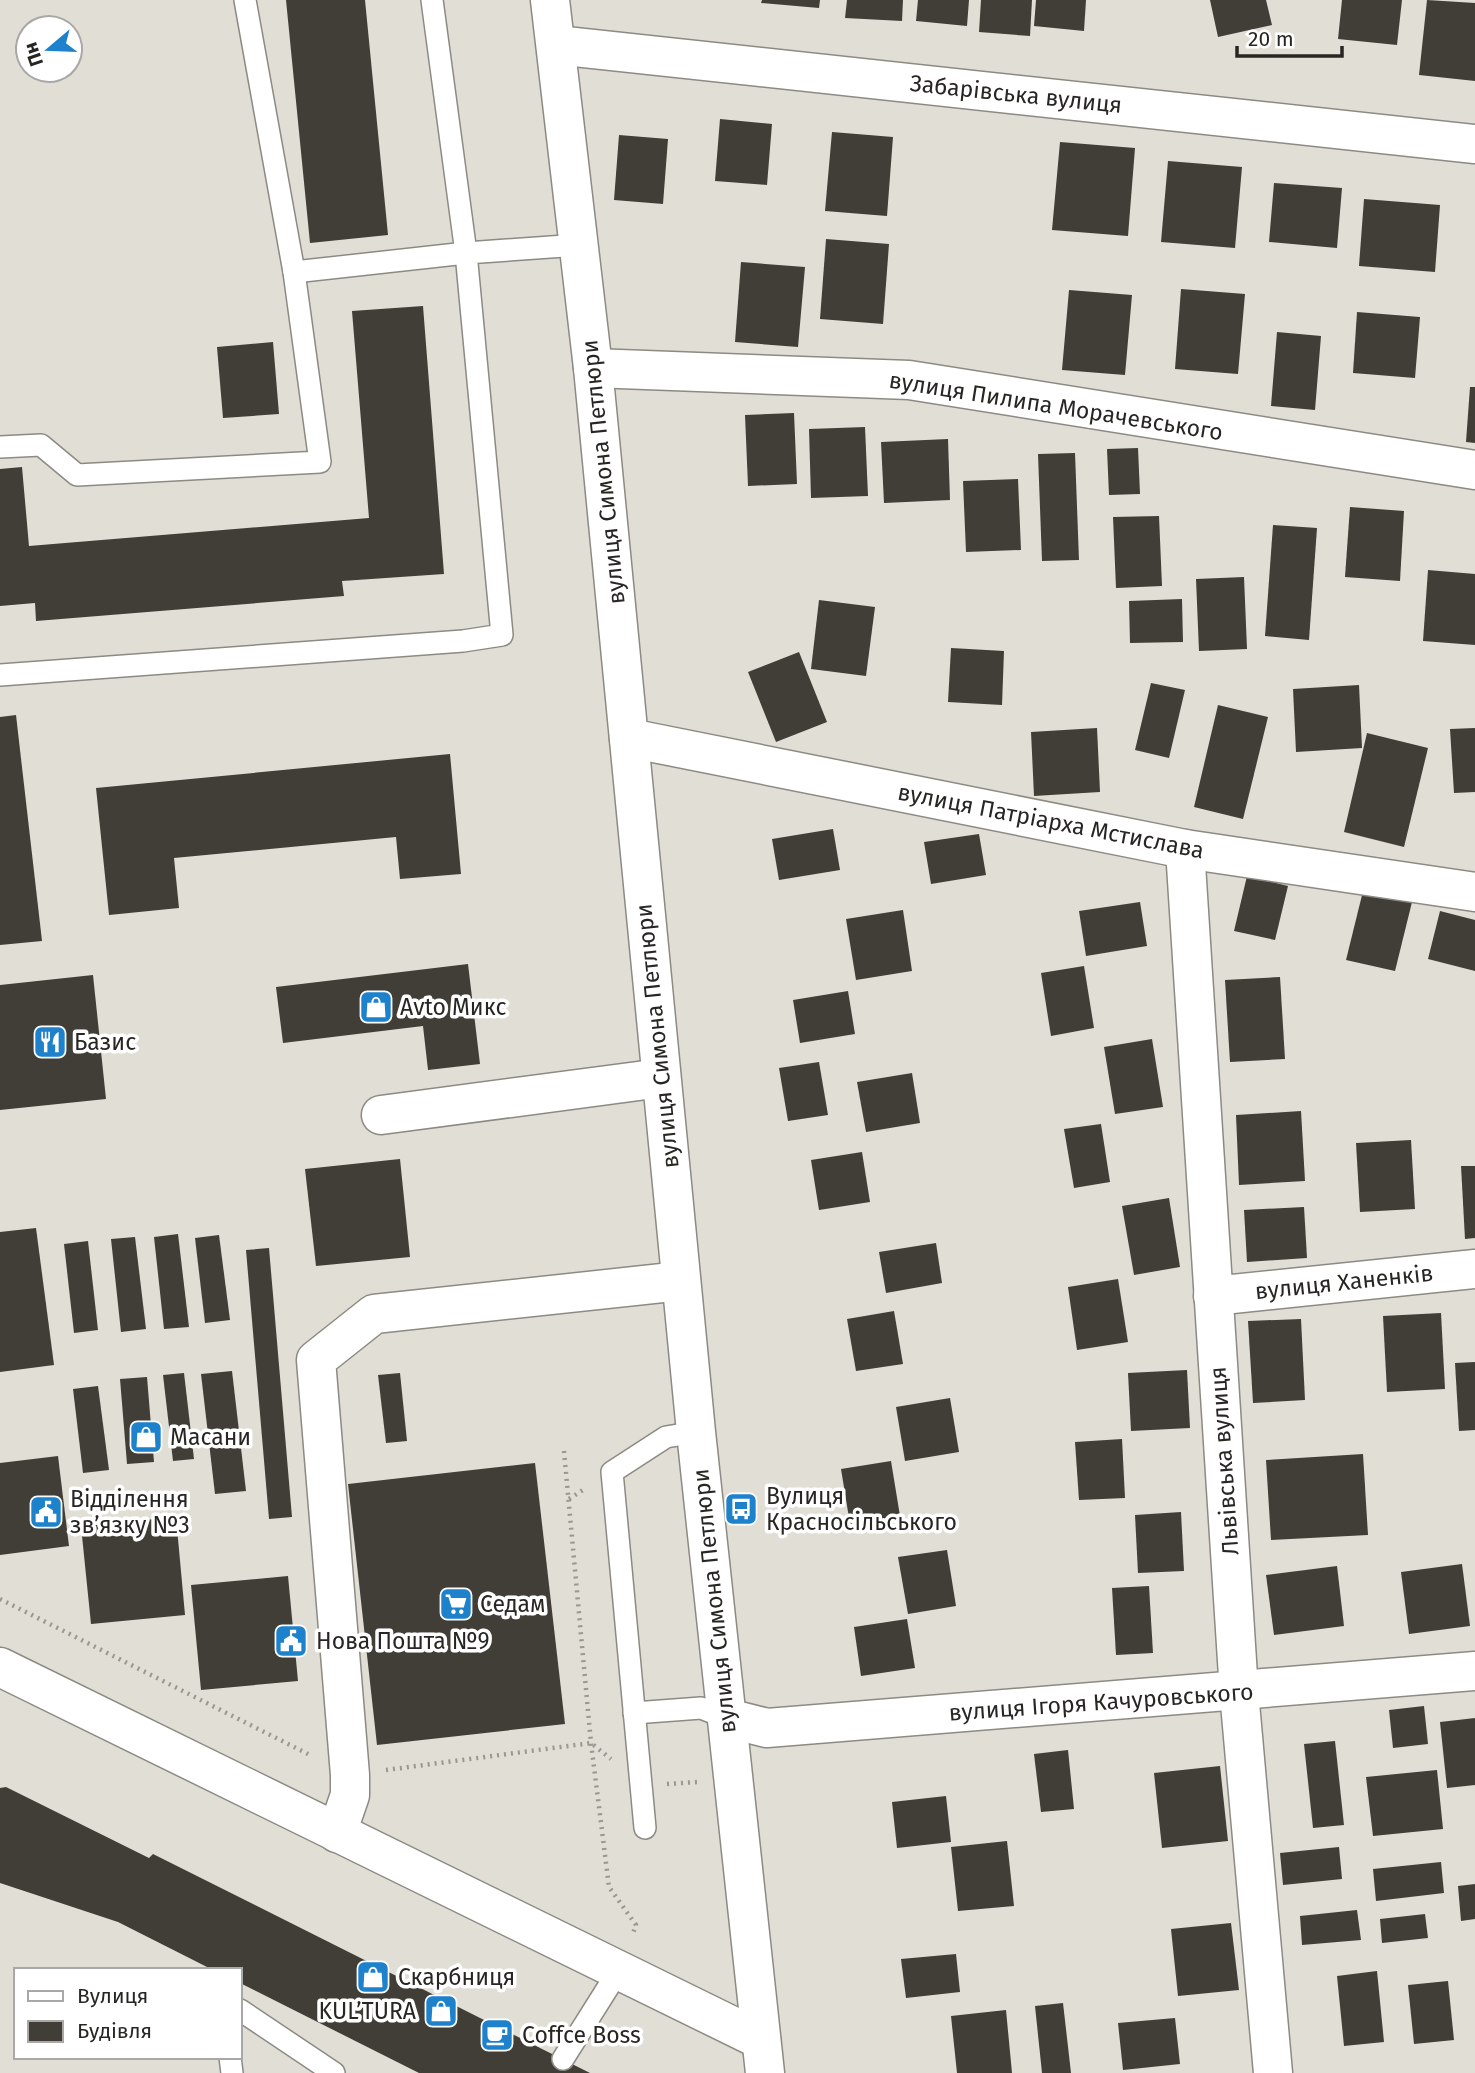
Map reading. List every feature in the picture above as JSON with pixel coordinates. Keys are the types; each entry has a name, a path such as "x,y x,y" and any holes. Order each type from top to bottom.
{"street":[{"name":"вулиця Симона Петлюри","path":"550,0 593,368 696,1432 763,2057"},
{"name":"Забарівська вулиця","path":"556,45 1475,144"},
{"name":"вулиця Пилипа Морачевського","path":"593,368 909,380 1475,470"},
{"name":"вулиця Патріарха Мстислава","path":"629,738 1185,849 1475,892"},
{"name":"Львівська вулиця","path":"1185,849 1238,1692 1273,2073"},
{"path":"381,1115 662,1078"},
{"name":"вулиця Ханенків","path":"1213,1296 1475,1269"},
{"path":"337,1833 350,1795 350,1775 316,1360 374,1314 681,1281"},
{"path":"0,1667 337,1833 436,1878 619,1970 763,2057"},
{"name":"вулиця Ігоря Качуровського","path":"727,1718 767,1728 1475,1671"}],"lane":[{"path":"0,447 41,445 77,475 320,462 294,272 245,0"},
{"path":"0,675 463,641 502,635 466,253 432,0"},
{"path":"294,272 579,244"},
{"path":"645,1828 612,1472 666,1437 696,1432"},
{"path":"634,1713 701,1708 727,1718"},
{"path":"563,2059 619,1970"},
{"path":"242,2011 334,2073"}],"path":[{"path":"564,1451 591,1743 609,1887 636,1925 619,1970"},
{"path":"0,1599 350,1775 591,1743"},
{"path":"641,1783 705,1782"}],"building":[{"path":"286,0 365,0 388,235 310,243"},
{"path":"762,0 820,0 819,8 761,3"},
{"path":"847,0 903,0 902,21 845,18"},
{"path":"918,0 969,0 967,26 916,21"},
{"path":"981,0 1032,0 1030,36 979,32"},
{"path":"1036,0 1086,0 1084,31 1034,26"},
{"path":"1210,0 1266,0 1272,25 1218,37"},
{"path":"1342,0 1402,0 1397,45 1338,39"},
{"path":"1427,0 1475,3 1475,81 1419,75"},
{"path":"720,119 772,124 767,185 715,181"},
{"path":"832,132 893,137 887,216 825,211"},
{"path":"619,135 668,139 663,204 614,200"},
{"path":"1060,142 1135,148 1128,236 1052,230"},
{"path":"1168,161 1242,167 1235,248 1161,242"},
{"path":"1274,183 1342,188 1337,248 1269,242"},
{"path":"1364,199 1440,205 1435,272 1359,266"},
{"path":"826,239 889,244 883,324 820,319"},
{"path":"741,262 805,267 798,347 735,342"},
{"path":"1181,289 1245,294 1238,374 1175,369"},
{"path":"1069,290 1132,295 1125,375 1062,370"},
{"path":"423,306 444,574 342,581 344,596 36,621 35,603 0,606 0,469 22,467 29,546 369,518 352,311"},
{"path":"1357,312 1420,317 1415,378 1353,373"},
{"path":"1277,332 1321,336 1315,410 1271,406"},
{"path":"273,342 279,414 223,418 217,347"},
{"path":"1470,387 1475,387 1475,443 1466,442"},
{"path":"794,413 797,484 748,486 745,415"},
{"path":"865,427 868,496 811,498 809,429"},
{"path":"948,439 950,500 884,503 881,442"},
{"path":"1138,448 1140,494 1109,495 1107,449"},
{"path":"1075,453 1079,560 1042,561 1038,454"},
{"path":"1018,479 1021,550 966,552 963,481"},
{"path":"1350,507 1404,511 1400,581 1345,577"},
{"path":"1159,516 1162,586 1116,588 1113,517"},
{"path":"1273,525 1317,528 1309,640 1265,636"},
{"path":"1428,570 1475,574 1475,645 1423,641"},
{"path":"1244,577 1247,649 1199,651 1196,579"},
{"path":"1182,599 1183,642 1130,643 1129,601"},
{"path":"819,600 875,607 866,676 811,669"},
{"path":"951,648 1004,651 1002,705 948,702"},
{"path":"799,652 827,722 776,742 748,672"},
{"path":"1151,683 1185,690 1169,758 1135,750"},
{"path":"1359,685 1362,748 1296,752 1293,689"},
{"path":"1218,705 1268,717 1243,819 1194,807"},
{"path":"16,715 42,941 0,945 0,717"},
{"path":"1097,728 1100,792 1034,796 1031,732"},
{"path":"1475,728 1475,792 1454,793 1450,729"},
{"path":"1367,733 1428,748 1404,847 1344,832"},
{"path":"450,754 461,874 400,879 396,837 174,858 179,908 109,915 96,788"},
{"path":"833,829 840,870 779,880 772,839"},
{"path":"979,834 986,875 931,884 924,842"},
{"path":"1247,876 1288,886 1275,940 1234,931"},
{"path":"1364,887 1413,898 1395,971 1346,960"},
{"path":"1140,902 1147,946 1086,956 1079,911"},
{"path":"903,910 912,971 856,980 846,919"},
{"path":"1440,911 1475,920 1475,971 1428,959"},
{"name":"Avto Микс","path":"468,964 480,1064 428,1070 423,1026 283,1043 276,987"},
{"path":"1084,966 1094,1028 1051,1036 1041,973"},
{"name":"Базис","path":"93,975 106,1099 0,1110 0,985"},
{"path":"1280,977 1285,1059 1230,1062 1225,980"},
{"path":"848,991 855,1034 800,1043 793,1000"},
{"path":"1152,1039 1163,1107 1115,1114 1104,1047"},
{"path":"819,1062 828,1115 788,1121 779,1068"},
{"path":"912,1073 920,1123 866,1132 857,1082"},
{"path":"1301,1111 1305,1181 1239,1185 1236,1115"},
{"path":"1101,1124 1110,1182 1074,1188 1064,1129"},
{"path":"1411,1140 1415,1209 1360,1212 1356,1143"},
{"path":"862,1152 870,1202 819,1210 811,1160"},
{"path":"400,1159 410,1257 316,1266 305,1169"},
{"path":"1461,1166 1475,1166 1475,1238 1465,1239"},
{"path":"1169,1198 1180,1267 1134,1275 1122,1206"},
{"path":"1304,1207 1307,1258 1247,1262 1244,1210"},
{"path":"36,1228 54,1365 0,1372 0,1232"},
{"path":"178,1234 189,1327 164,1329 154,1237"},
{"path":"219,1235 230,1320 205,1323 195,1238"},
{"path":"135,1237 146,1329 121,1332 111,1239"},
{"path":"88,1241 98,1330 74,1333 64,1244"},
{"path":"936,1243 942,1283 886,1293 879,1252"},
{"path":"269,1248 292,1517 269,1519 246,1250"},
{"path":"1118,1279 1128,1342 1077,1350 1068,1287"},
{"path":"894,1311 903,1364 856,1371 847,1319"},
{"path":"1441,1313 1445,1389 1387,1392 1383,1316"},
{"path":"1301,1319 1305,1400 1253,1403 1248,1321"},
{"path":"1475,1362 1475,1430 1459,1431 1455,1363"},
{"path":"1187,1370 1190,1428 1131,1431 1128,1373"},
{"path":"232,1371 246,1491 215,1494 201,1374"},
{"path":"184,1373 194,1459 173,1461 163,1375"},
{"path":"400,1373 407,1441 386,1443 378,1375"},
{"path":"147,1377 154,1462 127,1464 120,1379"},
{"path":"98,1386 109,1470 83,1473 73,1389"},
{"path":"950,1398 959,1452 905,1461 896,1407"},
{"path":"1122,1439 1125,1498 1079,1500 1075,1442"},
{"path":"1363,1454 1368,1535 1271,1540 1266,1460"},
{"path":"58,1456 69,1546 0,1555 0,1463"},
{"path":"891,1461 900,1516 850,1524 841,1469"},
{"name":"Седам","path":"535,1463 565,1724 377,1745 348,1484"},
{"path":"1181,1512 1184,1571 1138,1573 1135,1515"},
{"path":"176,1517 185,1615 91,1624 81,1526"},
{"path":"947,1550 956,1606 908,1614 898,1557"},
{"path":"1462,1564 1470,1626 1409,1634 1401,1572"},
{"path":"1337,1566 1344,1626 1274,1635 1266,1575"},
{"path":"288,1576 298,1681 201,1690 191,1585"},
{"path":"1149,1586 1153,1653 1116,1655 1112,1588"},
{"path":"907,1619 915,1668 861,1676 854,1627"},
{"path":"1424,1706 1428,1744 1393,1748 1389,1710"},
{"path":"1475,1718 1475,1785 1447,1788 1440,1722"},
{"path":"1335,1741 1344,1825 1313,1828 1304,1744"},
{"path":"1068,1750 1074,1809 1041,1812 1034,1754"},
{"path":"1220,1766 1228,1841 1162,1848 1154,1773"},
{"path":"1437,1770 1443,1829 1373,1836 1366,1777"},
{"path":"6,1787 149,1858 153,1854 590,2073 419,2073 242,1984 242,1968 209,1968 118,1922 0,1883 0,1788"},
{"path":"946,1796 951,1842 897,1848 892,1802"},
{"path":"1007,1841 1014,1906 958,1911 951,1847"},
{"path":"1339,1847 1342,1879 1283,1885 1280,1853"},
{"path":"1441,1862 1444,1893 1376,1901 1373,1869"},
{"path":"1475,1884 1475,1919 1461,1921 1458,1886"},
{"path":"1357,1910 1361,1940 1302,1945 1300,1916"},
{"path":"1425,1914 1428,1938 1382,1943 1380,1919"},
{"path":"1231,1923 1239,1990 1178,1996 1171,1929"},
{"path":"956,1954 960,1992 906,1998 901,1959"},
{"path":"1377,1971 1384,2042 1344,2046 1337,1976"},
{"path":"1448,1981 1454,2040 1414,2044 1408,1985"},
{"path":"1063,2003 1071,2073 1042,2073 1035,2006"},
{"path":"1006,2010 1012,2073 957,2073 951,2016"},
{"path":"1175,2018 1180,2064 1123,2070 1118,2023"}],"place":[{"name":"Avto Микс","path":"376,1007"},
{"name":"Базис","path":"50,1042"},
{"name":"Масани","path":"146,1437"},
{"name":"Вулиця Красносільського","path":"741,1509"},
{"name":"Відділення зв’язку №3","path":"46,1512"},
{"name":"Седам","path":"456,1604"},
{"name":"Нова Пошта №9","path":"291,1641"},
{"name":"Скарбниця","path":"373,1977"},
{"name":"KUL’TURA","path":"441,2011"},
{"name":"Coffce Boss","path":"497,2035"}]}
